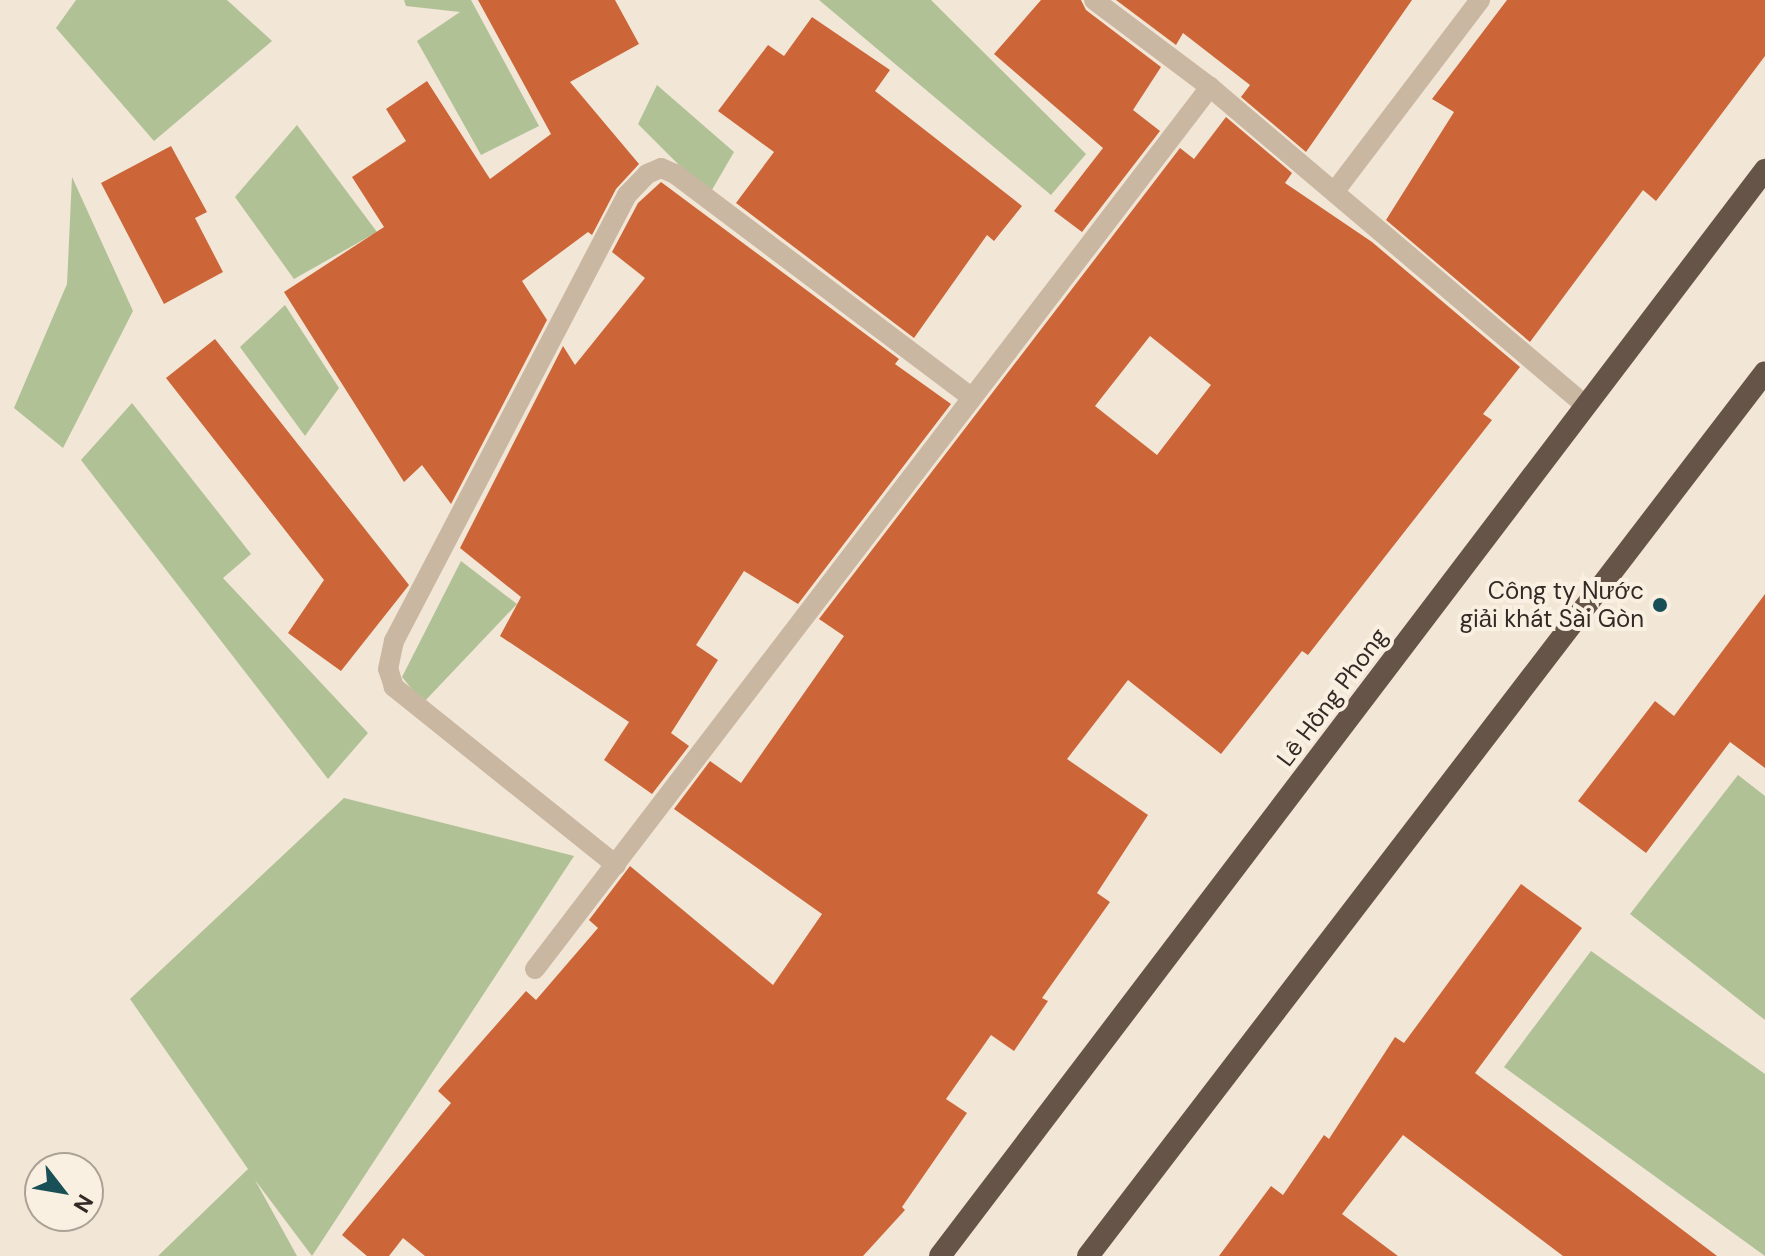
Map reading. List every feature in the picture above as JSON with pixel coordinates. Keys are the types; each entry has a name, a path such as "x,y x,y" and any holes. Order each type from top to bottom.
{"highway":[{"name":"Lê Hồng Phong","path":"940,1256 1765,170"},
{"path":"1088,1256 1765,372"}],"street":[{"path":"1094,0 1210,87 1586,406"},
{"path":"1335,191 1480,0"},
{"path":"535,969 970,396 1210,87"},
{"path":"616,865 394,687 388,669 394,641 627,195 647,174 661,168 675,174 970,396"}],"green space":[{"path":"76,0 227,0 272,41 154,141 56,28"},
{"path":"404,0 471,0 539,126 481,155 417,41 460,12 406,6"},
{"path":"819,0 931,0 1086,154 1051,195"},
{"path":"657,85 734,152 709,195 638,124"},
{"path":"297,125 377,232 294,279 235,197"},
{"path":"72,177 133,311 63,448 14,408 67,284"},
{"path":"285,305 339,388 305,436 240,347"},
{"path":"132,403 251,554 223,578 368,733 328,779 81,460"},
{"path":"461,561 517,604 423,703 402,677"},
{"path":"1738,775 1765,796 1765,1020 1630,914"},
{"path":"344,798 574,856 312,1256 255,1180 297,1256 158,1256 248,1169 130,999"},
{"path":"1591,951 1765,1074 1765,1256 1504,1067"}],"building":[{"path":"478,0 615,0 639,44 570,82 639,164 616,189 592,235 588,232 522,281 547,320 451,504 422,465 404,482 284,292 384,227 352,177 406,141 386,109 427,81 490,179 551,134"},
{"path":"1041,0 1081,0 1086,10 1161,67 1133,110 1160,131 1082,232 1054,211 1103,148 994,54"},
{"path":"1116,0 1412,0 1306,152 1241,97 1250,85 1183,33 1176,45"},
{"path":"1507,0 1765,0 1765,56 1656,201 1643,190 1530,342 1386,220 1454,112 1432,99"},
{"path":"812,17 890,70 875,91 1022,206 994,241 987,235 914,338 736,203 774,152 718,111 768,45 784,56"},
{"path":"1226,117 1292,173 1285,183 1372,242 1520,367 1483,414 1492,420 1308,655 1302,651 1221,754 1128,680 1067,759 1148,815 1097,893 1110,902 1042,998 1048,1001 1014,1051 991,1035 946,1099 967,1113 902,1207 905,1210 863,1256 425,1256 403,1238 389,1256 367,1256 342,1235 451,1103 438,1091 526,991 536,1000 598,928 589,920 630,866 773,985 822,914 674,809 710,761 741,783 844,636 819,619 1180,148 1194,159","holes":["1150,336 1211,385 1157,455 1095,406"]},
{"path":"171,146 207,212 195,218 223,272 164,304 101,183"},
{"path":"661,182 899,359 895,364 951,404 798,604 744,571 696,645 718,660 671,733 689,746 652,794 604,760 629,722 500,636 521,597 460,548 563,346 575,365 645,278 612,252 638,203"},
{"path":"215,339 409,585 341,671 288,633 324,580 166,378"},
{"path":"1765,594 1765,768 1730,742 1646,853 1578,801 1655,701 1674,716"},
{"path":"1521,884 1582,928 1475,1073 1717,1256 1563,1256 1403,1135 1342,1214 1398,1256 1219,1256 1271,1186 1283,1195 1324,1135 1329,1139 1395,1037 1404,1043"}],"place":[{"name":"Công ty Nước giải khát Sài Gòn","path":"1660,605"}]}
